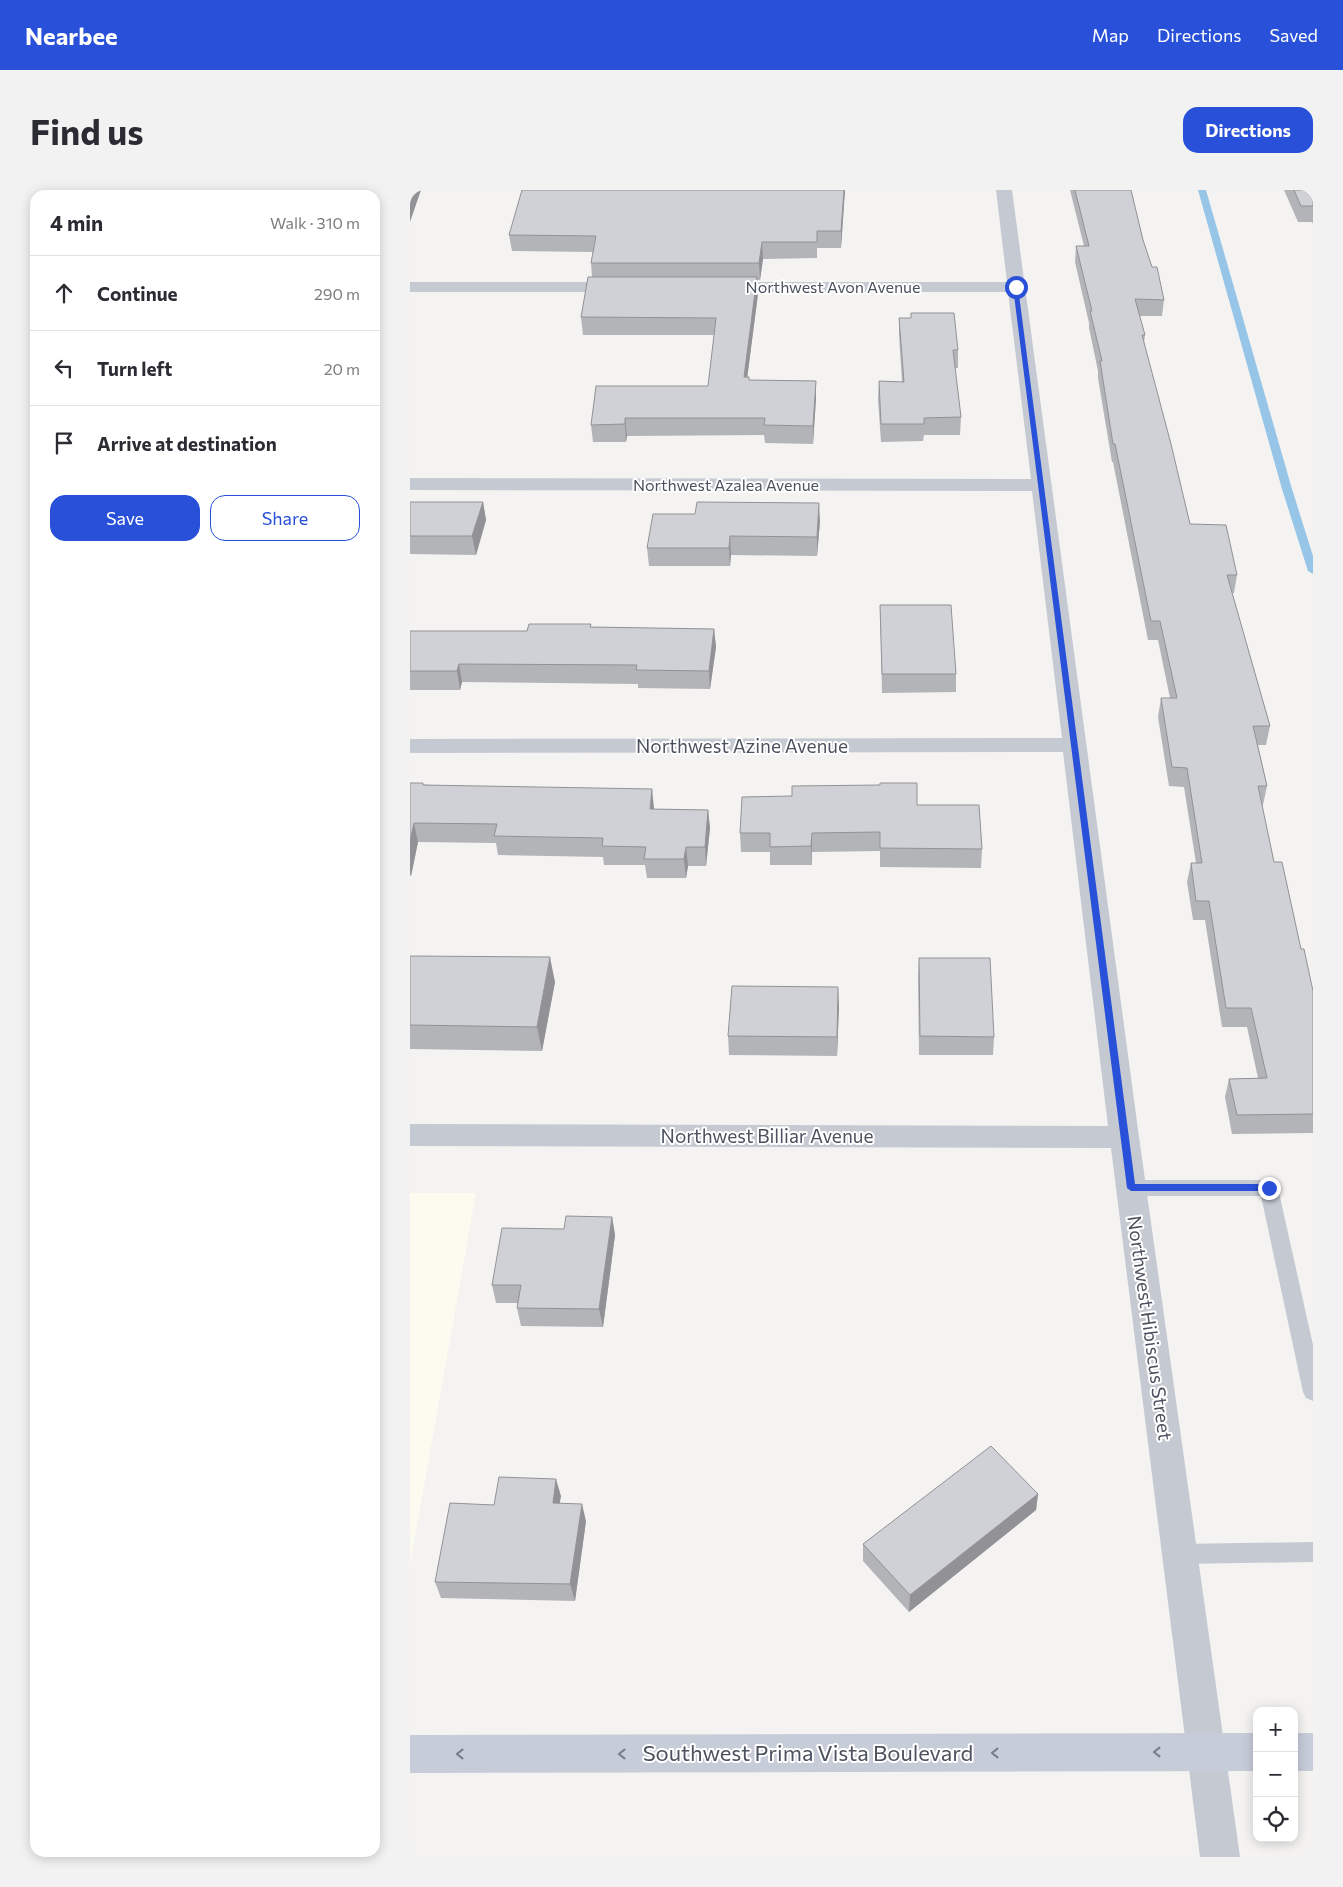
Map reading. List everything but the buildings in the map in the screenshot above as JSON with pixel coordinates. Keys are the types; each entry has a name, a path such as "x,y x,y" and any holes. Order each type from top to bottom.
{"main road":[{"name":"Southwest Prima Vista Boulevard","path":"410,1754 1253,1752"},
{"path":"1298,1752 1313,1752"}],"street":[{"name":"Northwest Hibiscus Street","path":"1004,190 1124,1137 1220,1857"},
{"path":"410,287 638,287"},
{"name":"Northwest Avon Avenue","path":"708,287 1016,287"},
{"name":"Northwest Azalea Avenue","path":"410,484 1042,486"},
{"name":"Northwest Azine Avenue","path":"410,746 1075,746"},
{"name":"Northwest Billiar Avenue","path":"410,1135 1124,1137"}],"lane":[{"path":"1131,1188 1269,1188 1313,1392"},
{"path":"1180,1554 1313,1552"}],"shaded area":[{"path":"410,1193 476,1193 410,1565"}],"waterway":[{"path":"1202,190 1287,489 1313,571"}],"route":[{"path":"1016,287 1131,1188 1269,1188"}]}
